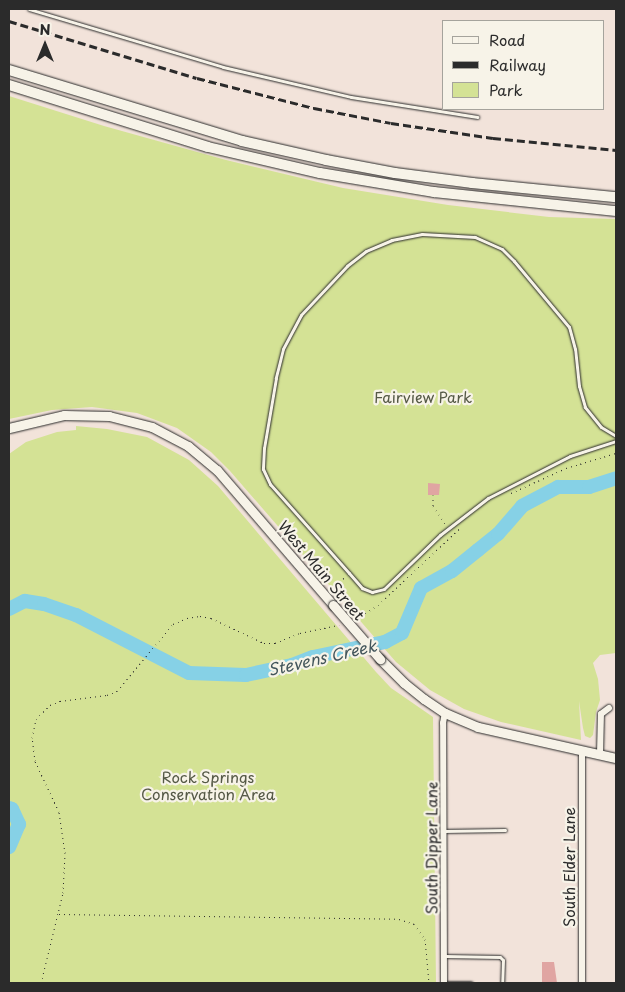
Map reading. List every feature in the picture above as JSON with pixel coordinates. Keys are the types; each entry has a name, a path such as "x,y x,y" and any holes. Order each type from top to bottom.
{"main road":[{"path":"9,70 242,142 326,160 396,173 472,183 616,197"},
{"path":"9,85 190,142 320,173 434,192 616,210"}],"street":[{"name":"West Main Street","path":"9,428 64,415 109,416 152,427 188,446 217,470 380,659 404,684 445,713 478,727 616,758"},
{"path":"600,754 601,714 609,708"},
{"name":"South Dipper Lane","path":"444,983 443,723 445,713"},
{"name":"South Elder Lane","path":"582,750 582,983"}],"lane":[{"path":"29,9 224,68 351,97 477,117"},
{"path":"616,436 601,426 585,407 579,386 575,349 569,328 502,248 475,237 441,234 409,236 380,244 347,266 313,300 291,331 283,349 276,378 264,448 263,469 270,484 349,573 367,591 379,591 384,589 449,528 488,498 570,456 616,441"},
{"path":"444,831 505,830"},
{"path":"444,956 500,957 503,960 502,983"},
{"path":"444,983 472,983"}],"path":[{"path":"505,496 566,468 616,453"},
{"path":"434,495 433,506 449,528"},
{"path":"356,620 378,605 464,525"},
{"path":"332,590 349,573"},
{"path":"40,983 58,914 65,875 62,824 56,802 35,761 32,728 36,719 50,705 83,696 112,693 123,685 173,624 187,618 200,616 224,623 253,640 264,643 274,643 300,633 341,625"},
{"path":"58,914 399,919 414,924 425,939 428,983"}],"green space":[{"name":"Fairview Park","path":"9,96 104,126 226,160 343,188 448,205 549,217 616,219 616,653 600,655 593,663 598,679 600,700 596,712 593,735 590,738 585,736 579,701 581,740 501,722 464,709 430,690 396,662 230,471 211,452 177,428 137,413 92,407 52,410 9,419"},
{"name":"Rock Springs Conservation Area","path":"76,426 107,429 147,437 189,460 218,486 391,688 433,717 436,983 9,983 9,454 26,442 57,432 76,430"}],"building":[{"path":"428,483 440,484 439,495 428,495"},
{"path":"542,962 554,962 557,983 542,983"}],"waterway":[{"name":"Stevens Creek","path":"9,609 25,601 44,604 76,615 189,673 246,675 292,665 313,657 385,642 402,633 421,588 452,571 498,534 522,506 558,487 589,487 616,478"},
{"name":"Stevens Creek","path":"9,808 12,809 19,824 9,847"}],"railway":[{"path":"9,21 197,78 314,108 391,123 493,138 616,150"}]}
